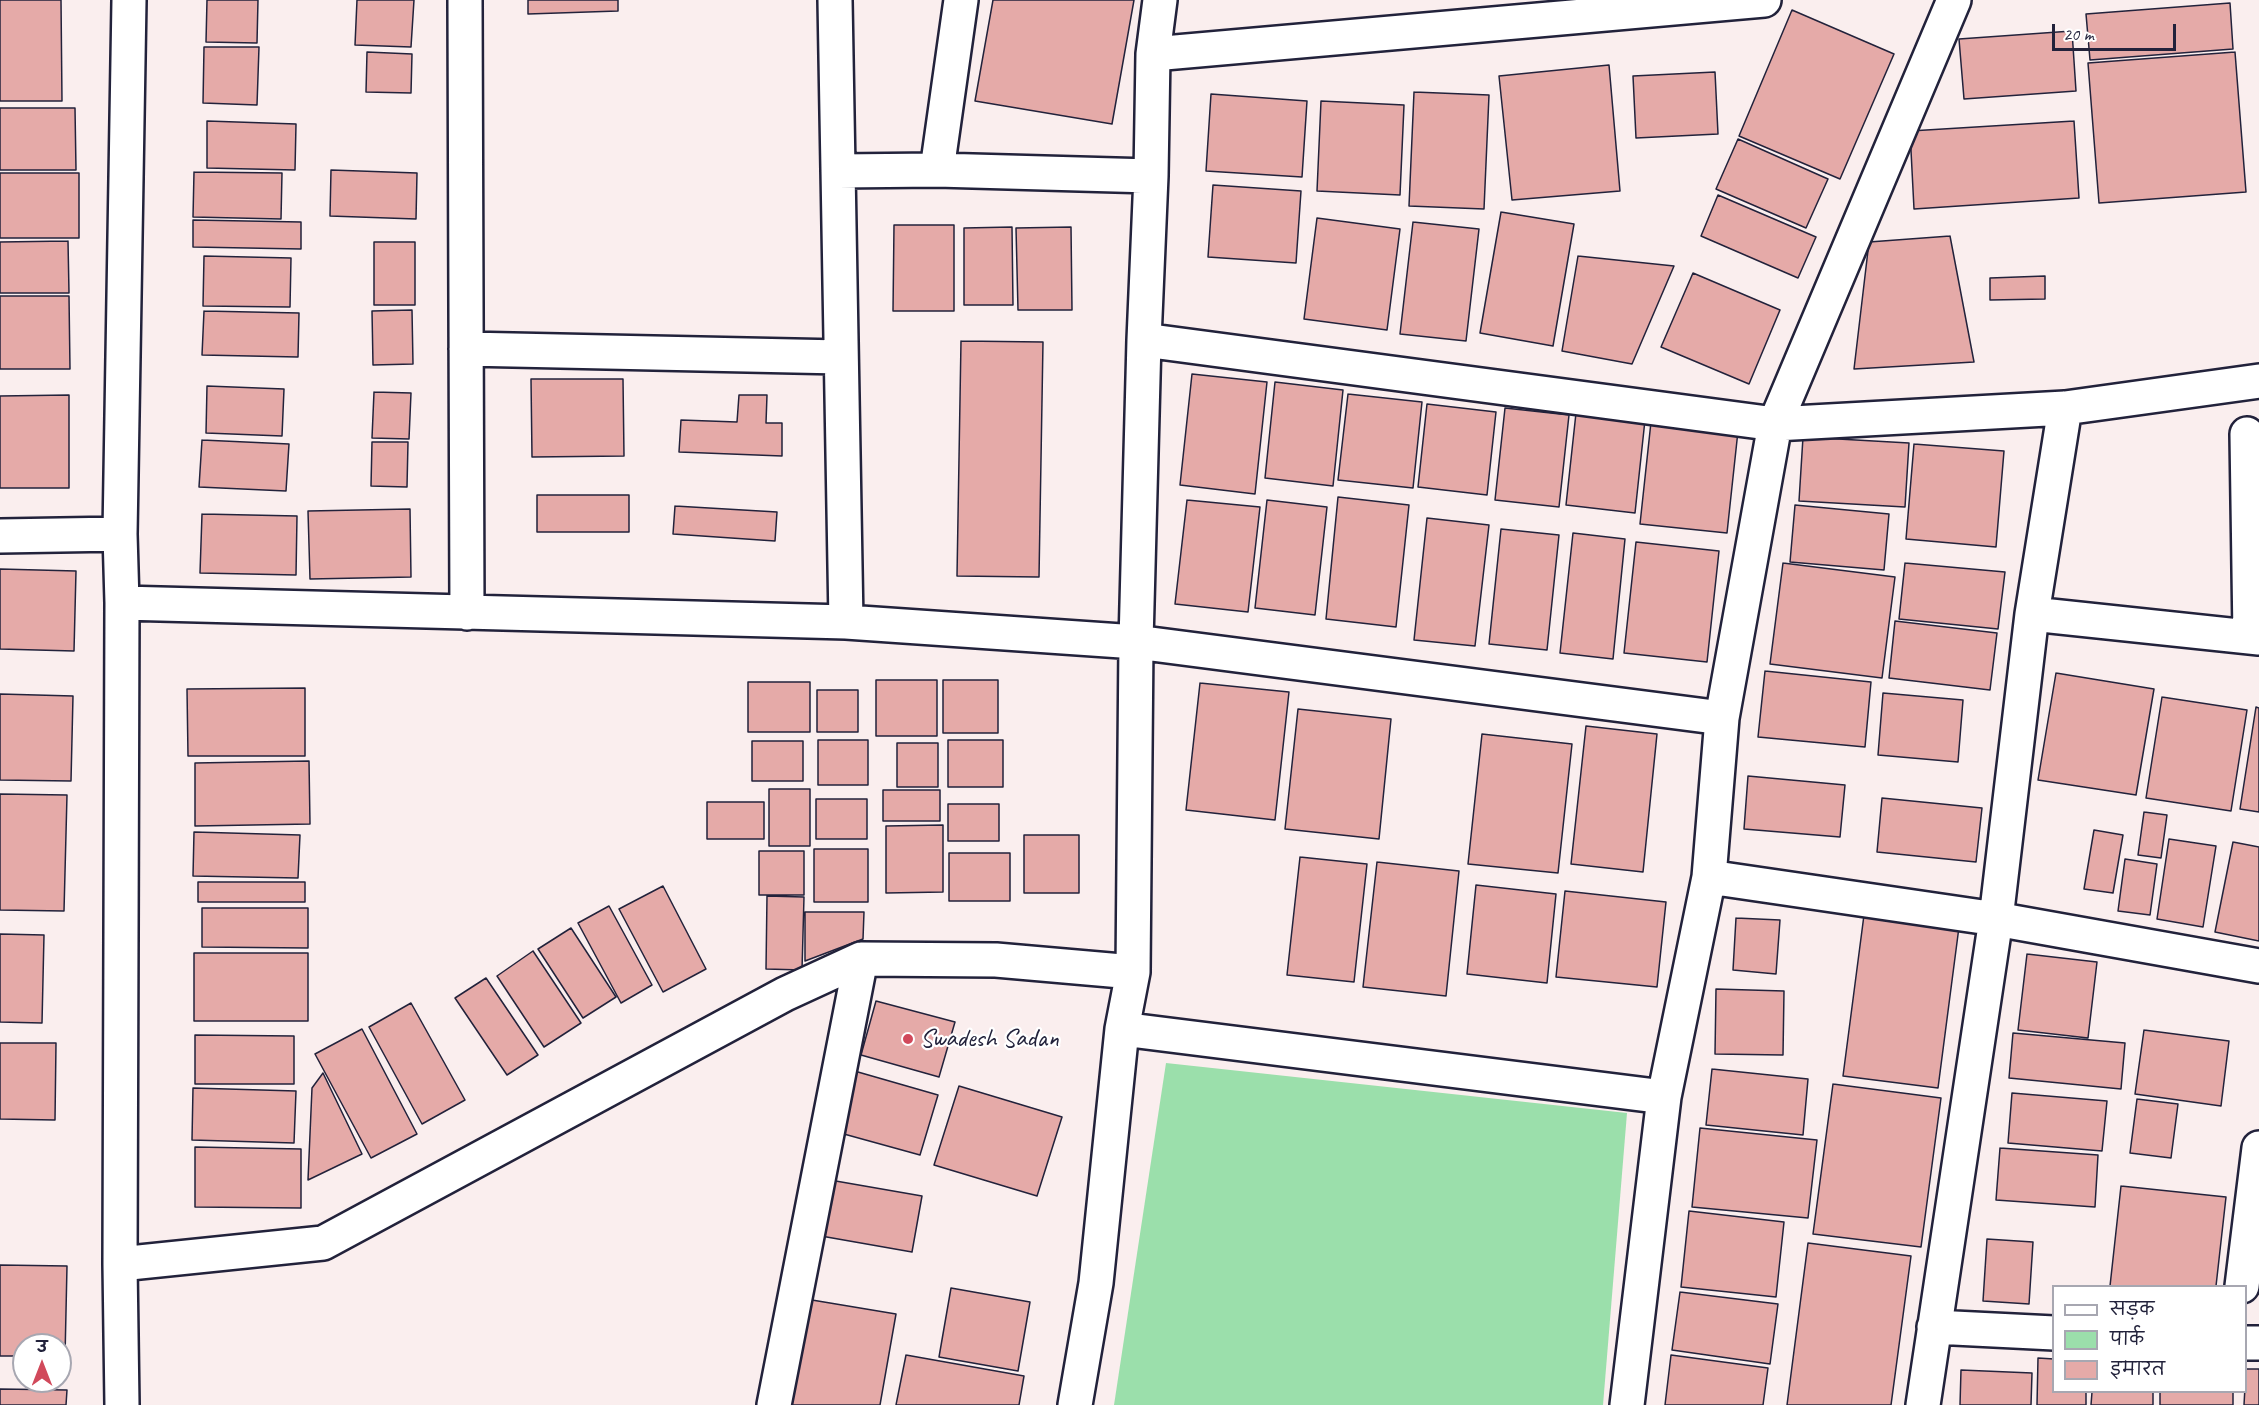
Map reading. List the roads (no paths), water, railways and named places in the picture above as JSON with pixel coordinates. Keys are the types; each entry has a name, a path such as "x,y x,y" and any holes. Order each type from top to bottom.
{"street":[{"path":"123,1405 120,1264 122,603 120,534 129,0"},
{"path":"465,0 467,613"},
{"path":"835,0 846,622"},
{"path":"937,170 961,0"},
{"path":"1076,1405 1096,1283 1122,1029 1133,972 1136,642 1144,340 1151,176 1153,54 1160,0"},
{"path":"1153,54 1482,13 1764,0"},
{"path":"1627,1405 1664,1097 1709,877 1722,718 1775,424 1954,0"},
{"path":"838,171 937,170 1151,176"},
{"path":"1144,340 1775,424 2065,408 2259,381"},
{"path":"466,349 841,357"},
{"path":"1923,1405 1996,919 2032,614 2065,408"},
{"path":"2032,614 2254,638 2247,434"},
{"path":"0,536 120,534"},
{"path":"122,603 846,622 1136,642 1722,718"},
{"path":"1709,877 1996,919 2259,966"},
{"path":"120,1264 323,1243 774,1000 861,959 996,960 1133,972"},
{"path":"774,1405 861,959"},
{"path":"1122,1029 1664,1097"},
{"path":"2242,1285 2259,1148"},
{"path":"1934,1327 2052,1333"}],"place":[{"name":"Swadesh Sadan","path":"908,1039"}]}
